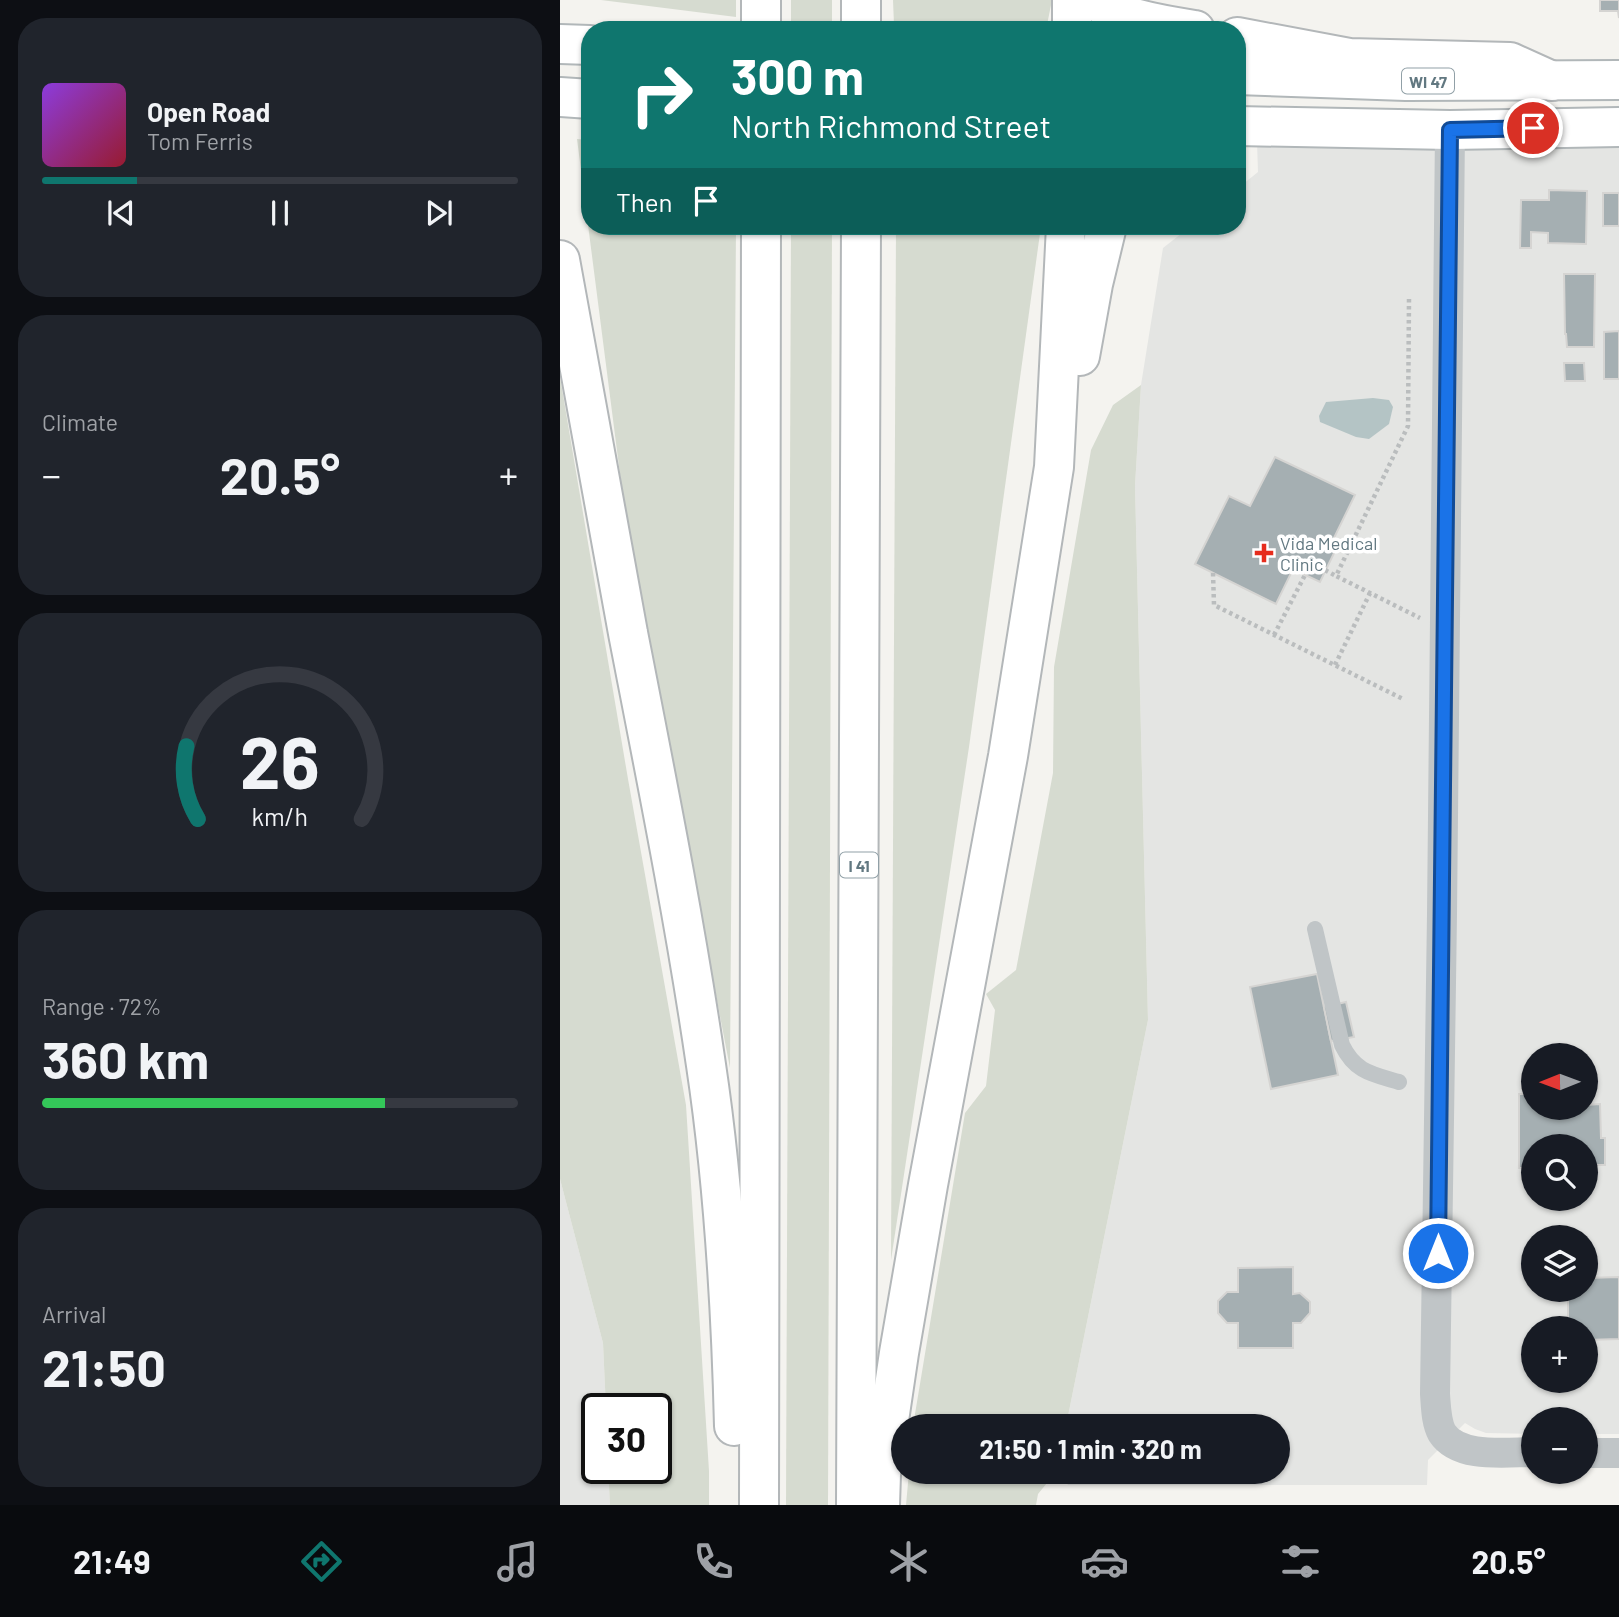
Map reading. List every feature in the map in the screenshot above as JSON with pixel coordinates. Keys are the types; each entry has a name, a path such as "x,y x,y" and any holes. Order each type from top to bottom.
{"main road":[{"path":"761,0 761,21"},
{"path":"861,0 861,21"},
{"path":"1072,0 1072,21"},
{"path":"1096,0 1102,6 1151,21"},
{"path":"1246,39 1349,58 1510,62 1552,81"},
{"path":"560,44 581,45"},
{"name":"WI 47","path":"1246,75 1406,82 1619,80"},
{"path":"560,97 581,98"},
{"path":"1246,126 1450,130 1619,127"},
{"path":"759,1505 761,235"},
{"name":"I 41","path":"856,1505 861,235"},
{"path":"880,1505 881,1474 901,1340 1008,756 1054,467 1066,235"},
{"path":"1054,467 1076,388 1093,284 1105,235"},
{"path":"560,260 609,534 667,832 707,1068 727,1254 735,1505"}],"street":[{"path":"1450,130 1440,1160 1435,1395 1437,1418 1442,1433 1452,1444 1479,1452 1521,1452"},
{"path":"1598,1453 1619,1453"}],"lane":[{"path":"1315,929 1342,1045 1349,1059 1366,1071 1399,1082"}],"path":[{"path":"1336,576 1408,426 1409,299"},
{"path":"1325,570 1445,630"},
{"path":"1213,573 1214,605 1403,699"},
{"path":"1274,635 1305,575"},
{"path":"1335,665 1370,593"}],"shaded area":[{"path":"601,0 736,0 736,17"},
{"path":"791,0 832,0 832,21 791,21"},
{"path":"893,0 1052,0 1048,21 894,21"},
{"path":"577,139 581,139 581,170"},
{"path":"1257,142 1619,143 1619,1434 1598,1434 1598,1407 1521,1407 1521,1434 1486,1433 1465,1423 1428,1460 1427,1485 1067,1484 1290,1484 1290,1414 1068,1414 1148,1020 1135,486 1141,385 1163,248 1180,235 1246,235 1246,182 1258,172"},
{"path":"589,235 736,235 730,1068 629,544"},
{"path":"791,235 832,235 828,1505 786,1505"},
{"path":"896,235 1040,235 969,747 891,1260"},
{"path":"560,377 686,1105 709,1505 610,1505 609,1484 672,1484 672,1393 605,1393 603,1343 560,1179"},
{"path":"1141,385 1135,486 1148,1020 1068,1414 915,1414 965,1113 986,1086 995,1010 986,994 1016,970 1053,773 1054,667 1091,450 1113,405"},
{"path":"1373,398 1389,400 1393,407 1389,424 1369,439 1356,437 1320,422 1319,416 1326,402"},
{"path":"560,1179 603,1343 605,1393 581,1393 581,1484 609,1484 610,1505 560,1505"},
{"path":"908,1484 1046,1484 1038,1494 1036,1505 906,1505"}],"building":[{"path":"1600,0 1619,0 1619,18 1618,11 1600,11"},
{"path":"1549,190 1587,191 1586,244 1548,243 1548,233 1531,232 1531,248 1520,248 1521,200 1549,200"},
{"path":"1603,193 1619,193 1619,226 1603,226"},
{"path":"1564,274 1595,274 1594,347 1567,347"},
{"path":"1619,331 1619,379 1604,379 1604,332"},
{"path":"1564,363 1584,363 1585,381 1565,381"},
{"path":"1275,457 1355,495 1330,546 1336,549 1320,582 1293,569 1276,604 1195,564 1229,496 1250,506"},
{"path":"1317,974 1338,1075 1271,1089 1250,987"},
{"path":"1346,1002 1354,1037 1331,1041 1324,1007"},
{"path":"1519,1094 1521,1120 1598,1120 1600,1104 1601,1138 1605,1138 1605,1165 1598,1165 1598,1134 1521,1134 1519,1168"},
{"path":"1293,1267 1293,1294 1300,1293 1310,1302 1310,1313 1301,1323 1293,1323 1293,1348 1238,1348 1238,1323 1227,1323 1218,1313 1218,1301 1227,1292 1238,1292 1238,1268"},
{"path":"1619,1277 1619,1339 1598,1340 1598,1316 1568,1316 1568,1302 1598,1302 1598,1278"}],"place":[{"name":"Vida Medical Clinic","path":"1264,553"}],"route":[{"path":"1438,1253 1450,130 1533,128"}]}
